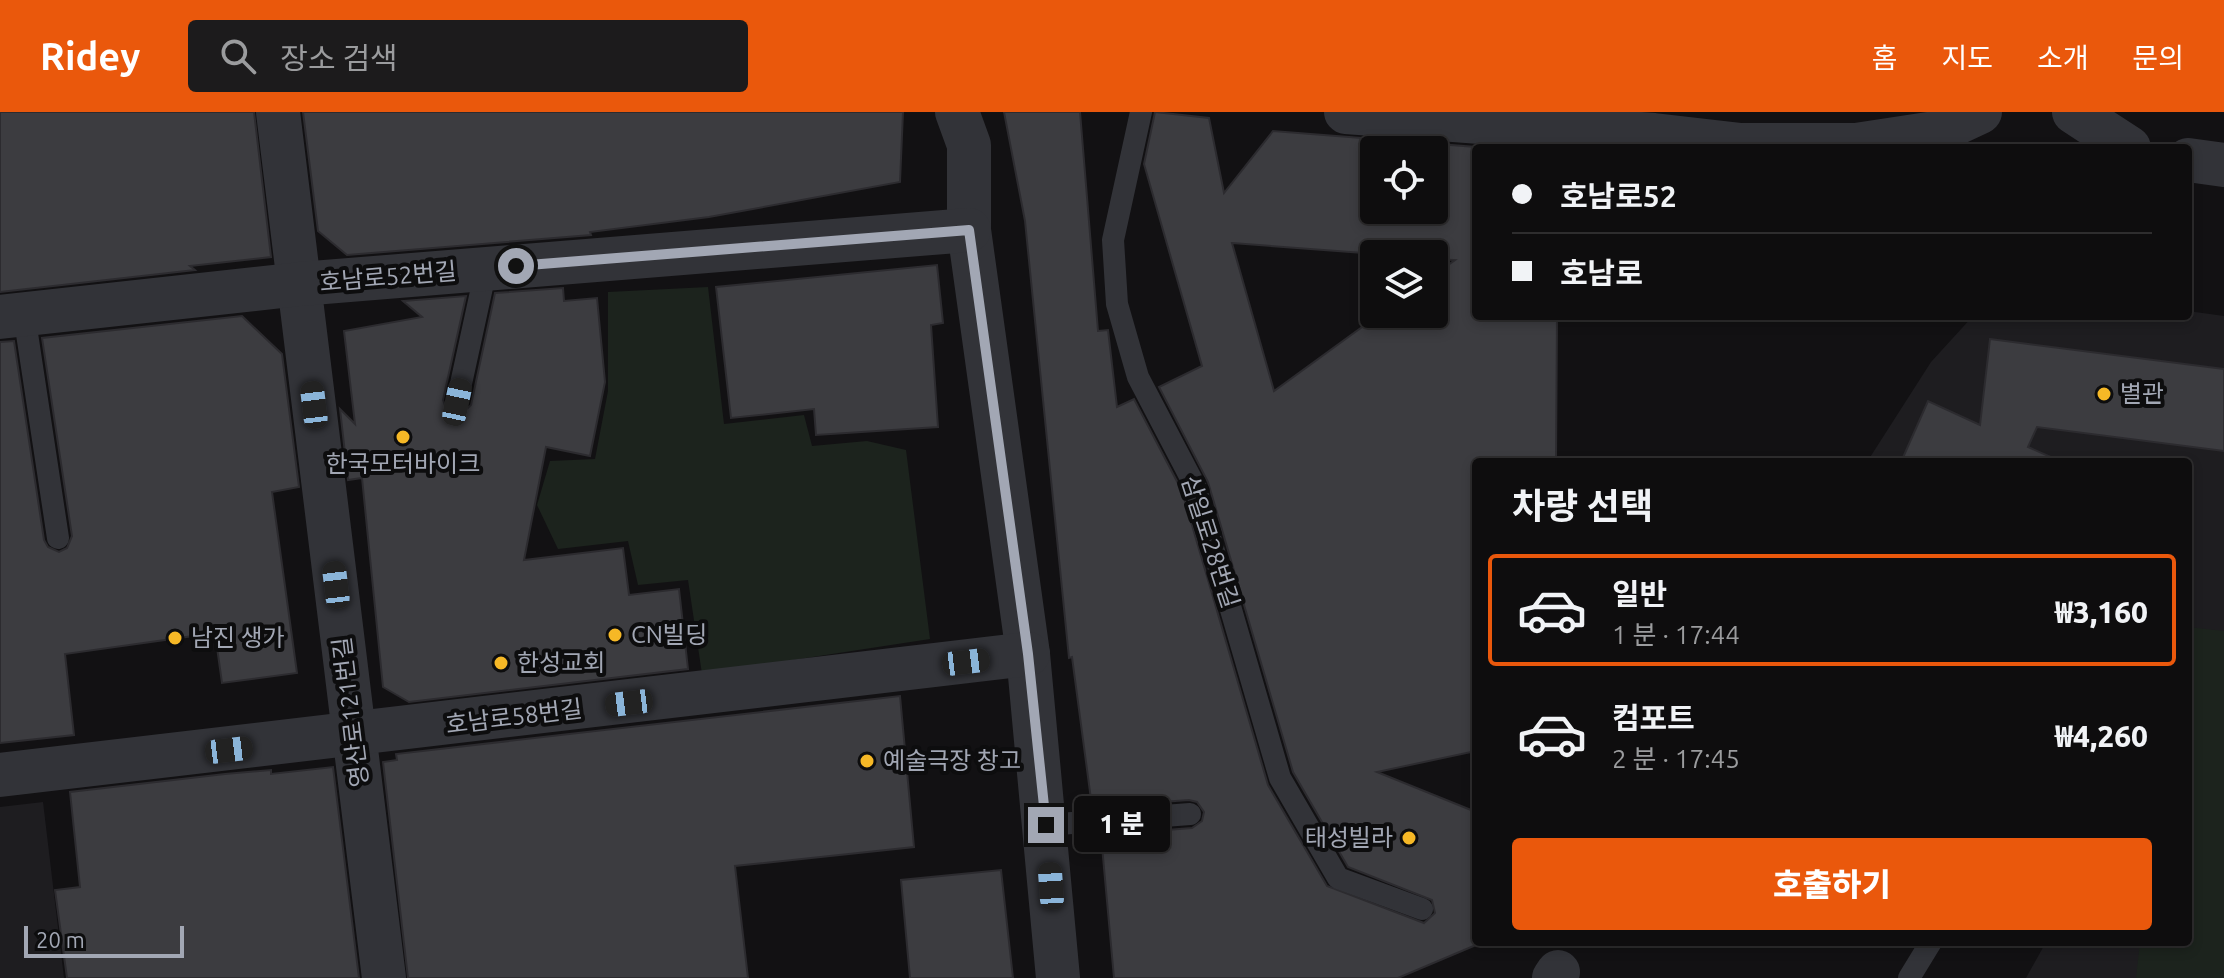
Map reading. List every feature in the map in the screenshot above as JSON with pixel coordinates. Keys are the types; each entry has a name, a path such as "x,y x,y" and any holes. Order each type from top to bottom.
{"street":[{"name":"영산로121번길","path":"278,112 384,978"},
{"path":"957,112 969,145 969,230 1028,654 1058,978"},
{"path":"1346,112 1655,124 1737,144"},
{"path":"1863,144 1935,133 1980,112"},
{"path":"2074,112 2123,144"},
{"path":"2192,161 2224,165"},
{"name":"호남로52번길","path":"12,316 300,284 969,230"},
{"name":"호남로58번길","path":"0,775 353,736 1028,654"}],"lane":[{"name":"삼일로28번길","path":"1141,112 1113,240 1117,304 1138,377 1195,486 1280,778 1338,878 1422,909"},
{"path":"457,402 486,269"},
{"path":"12,316 58,538"},
{"path":"1046,825 1190,814"},
{"path":"1909,978 1929,946"}],"shaded area":[{"path":"708,287 724,424 804,415 812,446 867,441 906,450 930,639 702,674 688,580 638,585 628,541 558,549 537,505 550,461 595,459 608,391 608,292"},
{"path":"2192,312 2224,316 2224,978 2026,978 2044,946 2192,946 2192,458 1870,458 1931,362 1969,320 2192,320"},
{"path":"2192,627 2224,631 2224,978 2136,978 2140,946 2192,946"},
{"path":"43,802 64,978 0,978 0,807"}],"building":[{"path":"0,112 254,112 271,257 190,266 195,270 0,292"},
{"path":"303,112 903,112 900,182 709,217 590,232 591,235 347,255 318,231"},
{"path":"1004,112 1080,112 1098,331 1108,330 1117,407 1134,399 1182,491 1268,785 1327,886 1424,923 1435,913 1432,900 1348,867 1293,772 1208,482 1159,387 1202,366 1144,164 1155,112 1209,118 1224,193 1273,131 1360,138 1360,224 1448,224 1448,145 1472,147 1472,320 1557,320 1556,458 1472,458 1472,752 1377,772 1472,810 1474,946 1398,978 1114,978 1101,835 1192,828 1202,821 1204,812 1197,802 1189,800 1092,807 1072,657 1069,658 1025,221","holes":["1360,240 1448,240 1448,260 1455,260 1448,265 1448,328 1361,328 1274,391 1232,243 1360,253"]},
{"path":"937,265 943,323 931,325 938,427 816,435 814,409 731,418 716,287"},
{"path":"563,288 564,301 597,298 605,382 590,456 546,447 524,560 623,548 629,595 679,589 688,669 409,702 383,687 362,478 348,480 340,409 355,424 344,331 422,317 403,301 466,296 443,400 448,413 460,415 471,405 495,293"},
{"path":"242,316 282,354 299,487 272,492 297,673 222,683 215,633 65,654 74,735 0,743 0,342 14,341 44,540 48,547 59,552 67,548 72,536 42,338"},
{"name":"별관","path":"1990,339 2224,369 2224,451 2037,427 2028,447 2053,458 1903,458 1928,401 1980,425"},
{"path":"900,696 914,847 735,866 748,978 408,978 383,762 397,760 396,754"},
{"path":"333,767 359,978 67,978 55,890 80,887 70,792 225,774 271,770 271,774"},
{"path":"1001,870 1013,978 910,978 901,880"}],"place":[{"name":"별관","path":"2104,394"},
{"name":"한국모터바이크","path":"403,437"},
{"name":"CN빌딩","path":"615,635"},
{"name":"남진 생가","path":"175,638"},
{"name":"한성교회","path":"501,663"},
{"name":"예술극장 창고","path":"867,761"},
{"name":"태성빌라","path":"1409,838"}],"route":[{"path":"516,266 969,230 1028,654 1046,825"}]}
